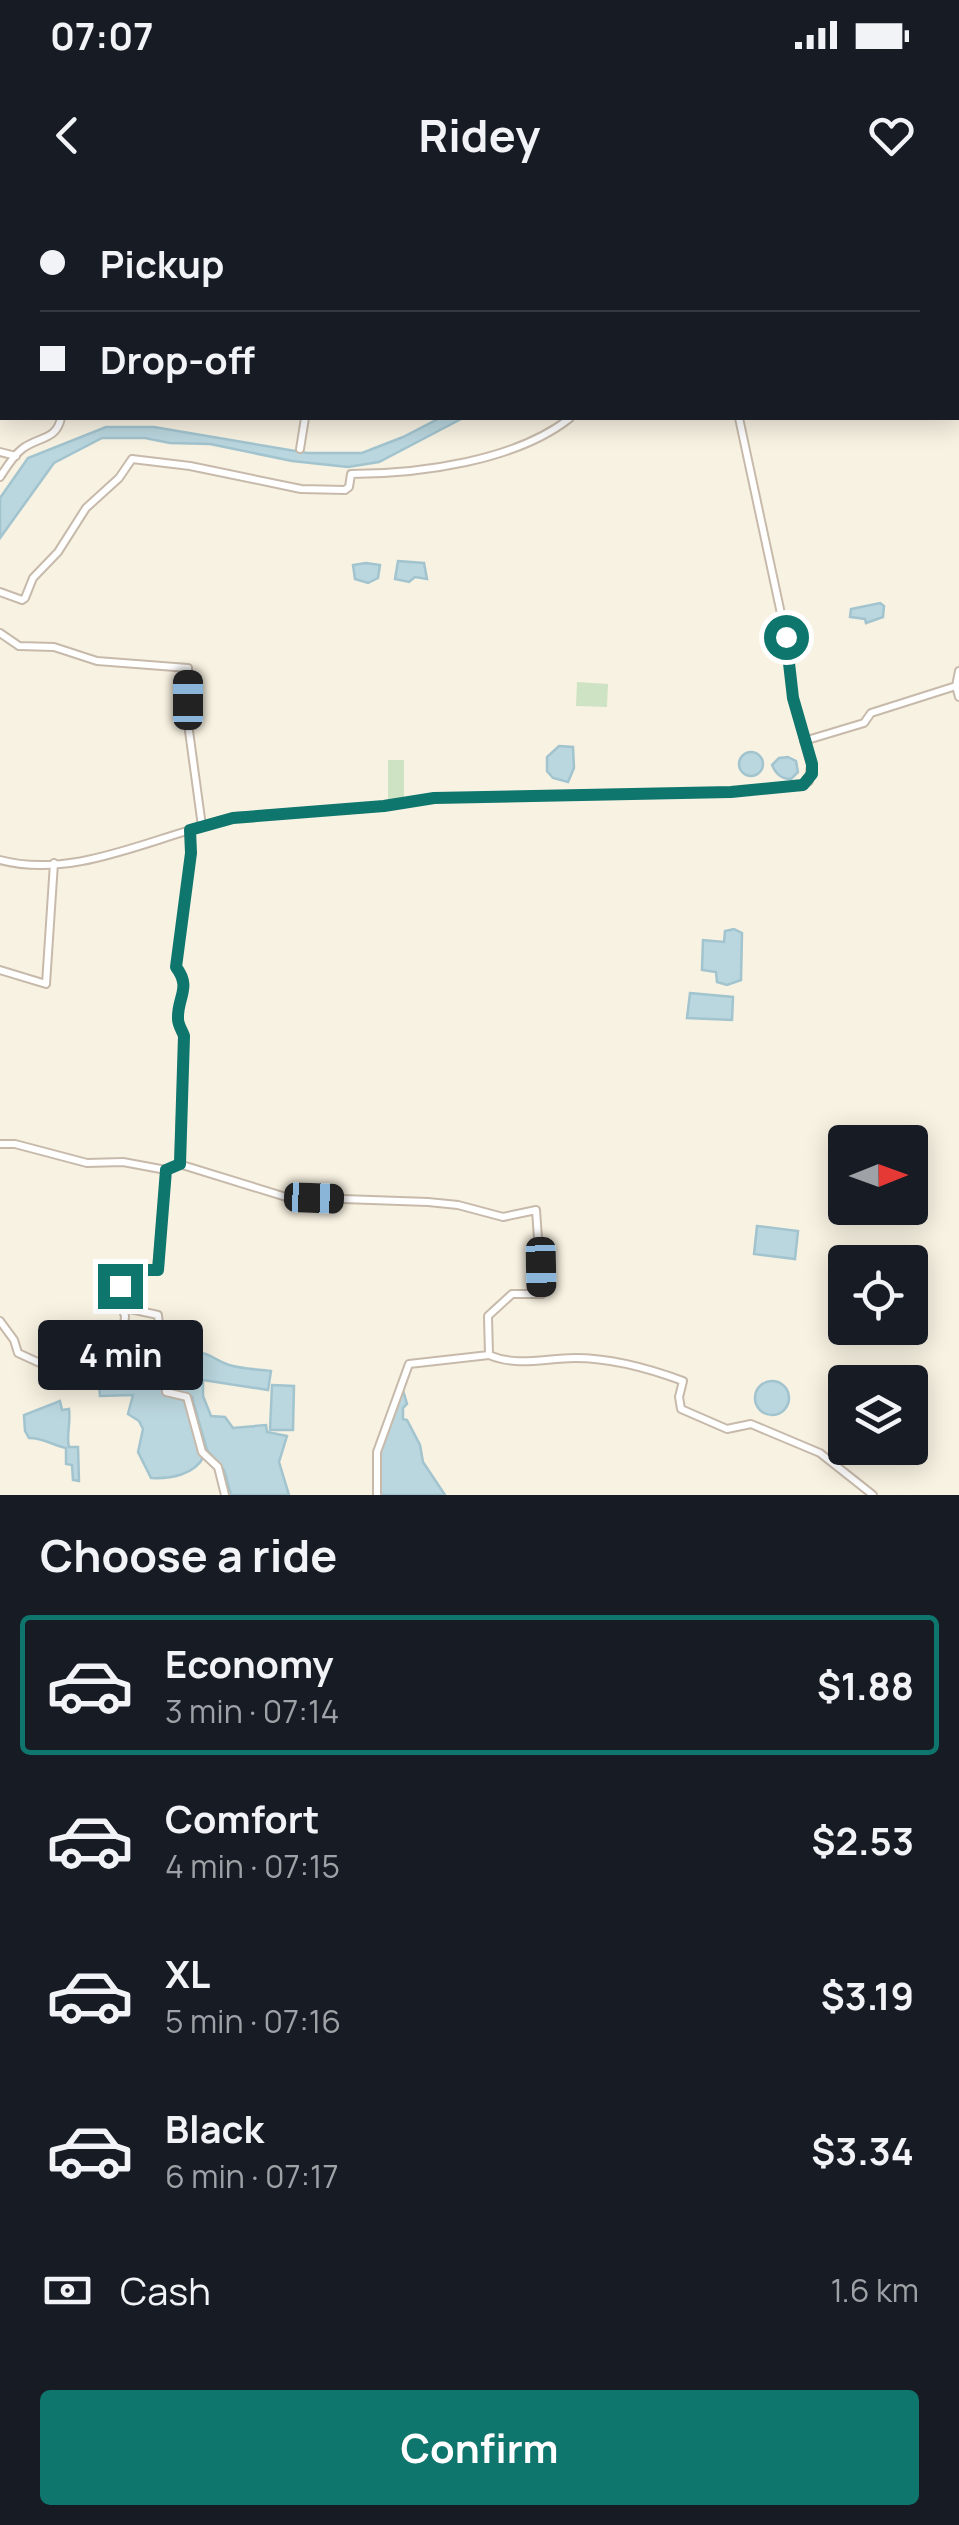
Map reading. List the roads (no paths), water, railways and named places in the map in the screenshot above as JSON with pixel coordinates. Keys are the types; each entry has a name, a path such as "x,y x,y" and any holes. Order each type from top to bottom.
{"street":[{"path":"0,477 24,448 58,430 60,420"},
{"path":"300,449 306,420"},
{"path":"0,592 24,598 33,578 58,552 95,496 119,478 132,459 190,466 301,489 345,490 351,474 412,472 521,448 567,420"},
{"path":"0,860 17,864 85,862 233,818 384,806 434,798 711,792 803,785 812,774 793,698 786,637 739,420"},
{"path":"0,452 16,456"},
{"path":"0,633 20,646 54,647 97,660 188,668 189,731 202,826"},
{"path":"959,671 959,697"},
{"path":"804,741 864,724 871,713 956,686"},
{"path":"180,1164 184,1036 178,1019 185,992 184,978 176,967 191,853 190,830"},
{"path":"0,970 46,984 54,863"},
{"path":"0,1144 15,1144 87,1163 123,1162 166,1170 180,1164 286,1198 428,1202 503,1217 536,1210 542,1294 512,1294 488,1316 489,1355"},
{"path":"0,1321 18,1353 55,1370 122,1355 125,1316 120,1286 124,1270 158,1270 166,1170"},
{"path":"122,1307 158,1316 166,1392 187,1398 202,1452 218,1468 225,1495"},
{"path":"377,1495 378,1452 409,1364 489,1355 506,1362 570,1358 623,1362 683,1380 681,1409 727,1429 752,1424 820,1453 872,1495"}],"water":[{"path":"436,420 459,420 379,462 348,467 292,461 210,444 102,438 54,463 0,538 0,498 28,458 106,427 154,427 307,453 362,453"},
{"path":"398,561 424,563 427,579 395,579"},
{"path":"353,565 380,565 378,578 368,583 355,579"},
{"path":"880,603 884,606 883,617 866,623 865,619 850,617 851,609"},
{"path":"559,746 573,747 574,768 568,782 553,778 547,771 547,757"},
{"path":"751,752 763,764 751,776 739,764"},
{"path":"779,758 796,761 798,772 791,779 779,775 772,765"},
{"path":"734,929 742,933 741,980 727,985 717,982 716,972 702,970 703,940 724,942 725,931"},
{"path":"690,993 733,997 732,1020 687,1018"},
{"path":"757,1226 798,1231 795,1259 754,1254"},
{"path":"191,1352 234,1366 271,1371 268,1390 203,1380 203,1396 211,1416 225,1417 233,1428 266,1425 267,1432 287,1436 279,1462 289,1495 231,1495 224,1470 207,1450 192,1397 172,1392 167,1357"},
{"path":"153,1358 164,1374 167,1394 188,1402 204,1456 195,1468 166,1478 151,1478 138,1452 143,1429 128,1414 133,1395 100,1396 99,1385 126,1381 126,1364 139,1365"},
{"path":"772,1381 784,1386 789,1398 784,1410 772,1415 760,1410 755,1398 760,1386"},
{"path":"272,1385 294,1386 293,1430 270,1430"},
{"path":"403,1390 407,1404 403,1419 420,1445 423,1462 445,1495 378,1495 378,1454"},
{"path":"60,1401 62,1410 69,1409 68,1442 69,1447 78,1447 79,1481 73,1480 72,1465 66,1464 66,1448 29,1438 25,1431 24,1415"}]}
